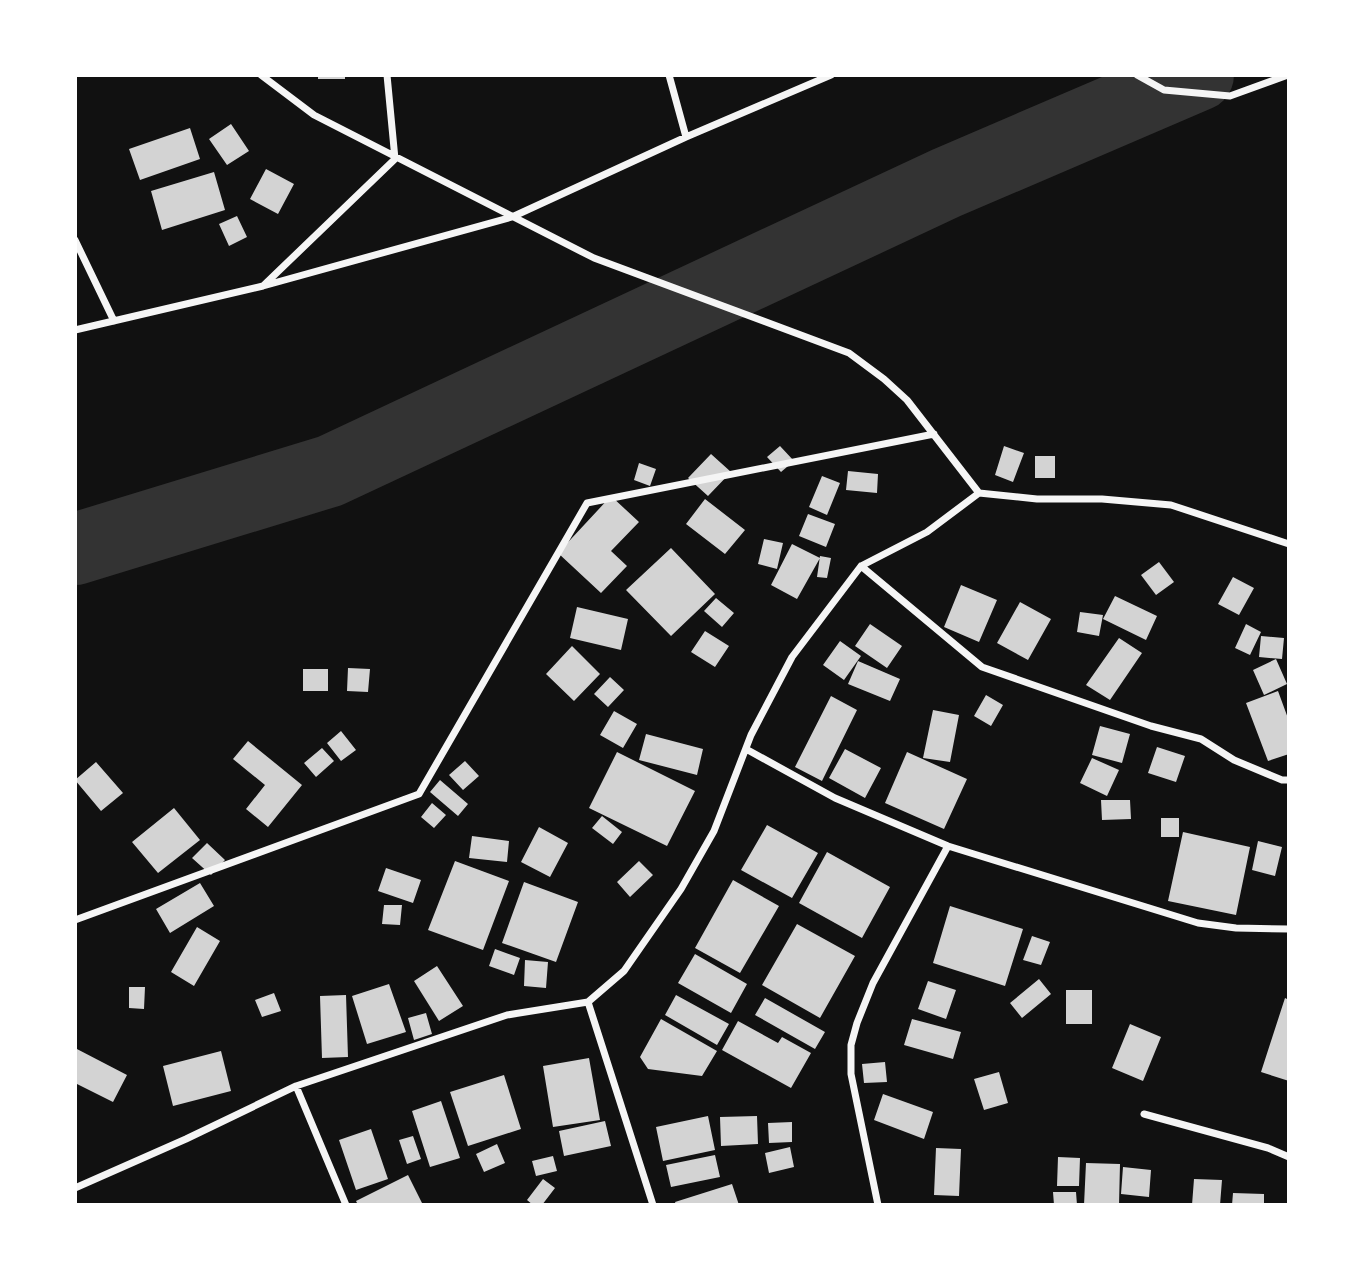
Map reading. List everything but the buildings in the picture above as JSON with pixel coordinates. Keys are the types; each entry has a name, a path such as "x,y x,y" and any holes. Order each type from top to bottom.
{"street":[{"path":"261,75 314,115 395,159 594,258 849,353 907,400 979,493"},
{"path":"387,75 395,159"},
{"path":"669,75 685,137"},
{"path":"75,330 262,286 512,217 685,137 831,75"},
{"path":"1138,75 1164,90 1230,96 1288,75"},
{"path":"262,286 395,159"},
{"path":"75,240 114,321"},
{"path":"75,920 419,794 587,503 934,434"},
{"path":"75,1188 296,1086 507,1015 588,1002 624,971 681,890 714,831 751,735 792,657 860,566 927,531 979,493 1037,499 1102,499 1171,505 1289,544"},
{"path":"860,566 982,667 1151,726 1201,739 1234,760 1282,780 1289,780"},
{"path":"746,748 835,798 948,846 1198,923 1236,928 1289,929"},
{"path":"878,1205 851,1074 851,1045 873,983 948,846"},
{"path":"588,1002 653,1205"},
{"path":"296,1086 346,1205"},
{"path":"1144,1114 1268,1148 1289,1157"}],"waterway":[{"path":"75,549 330,471 946,183 1198,75"}]}
